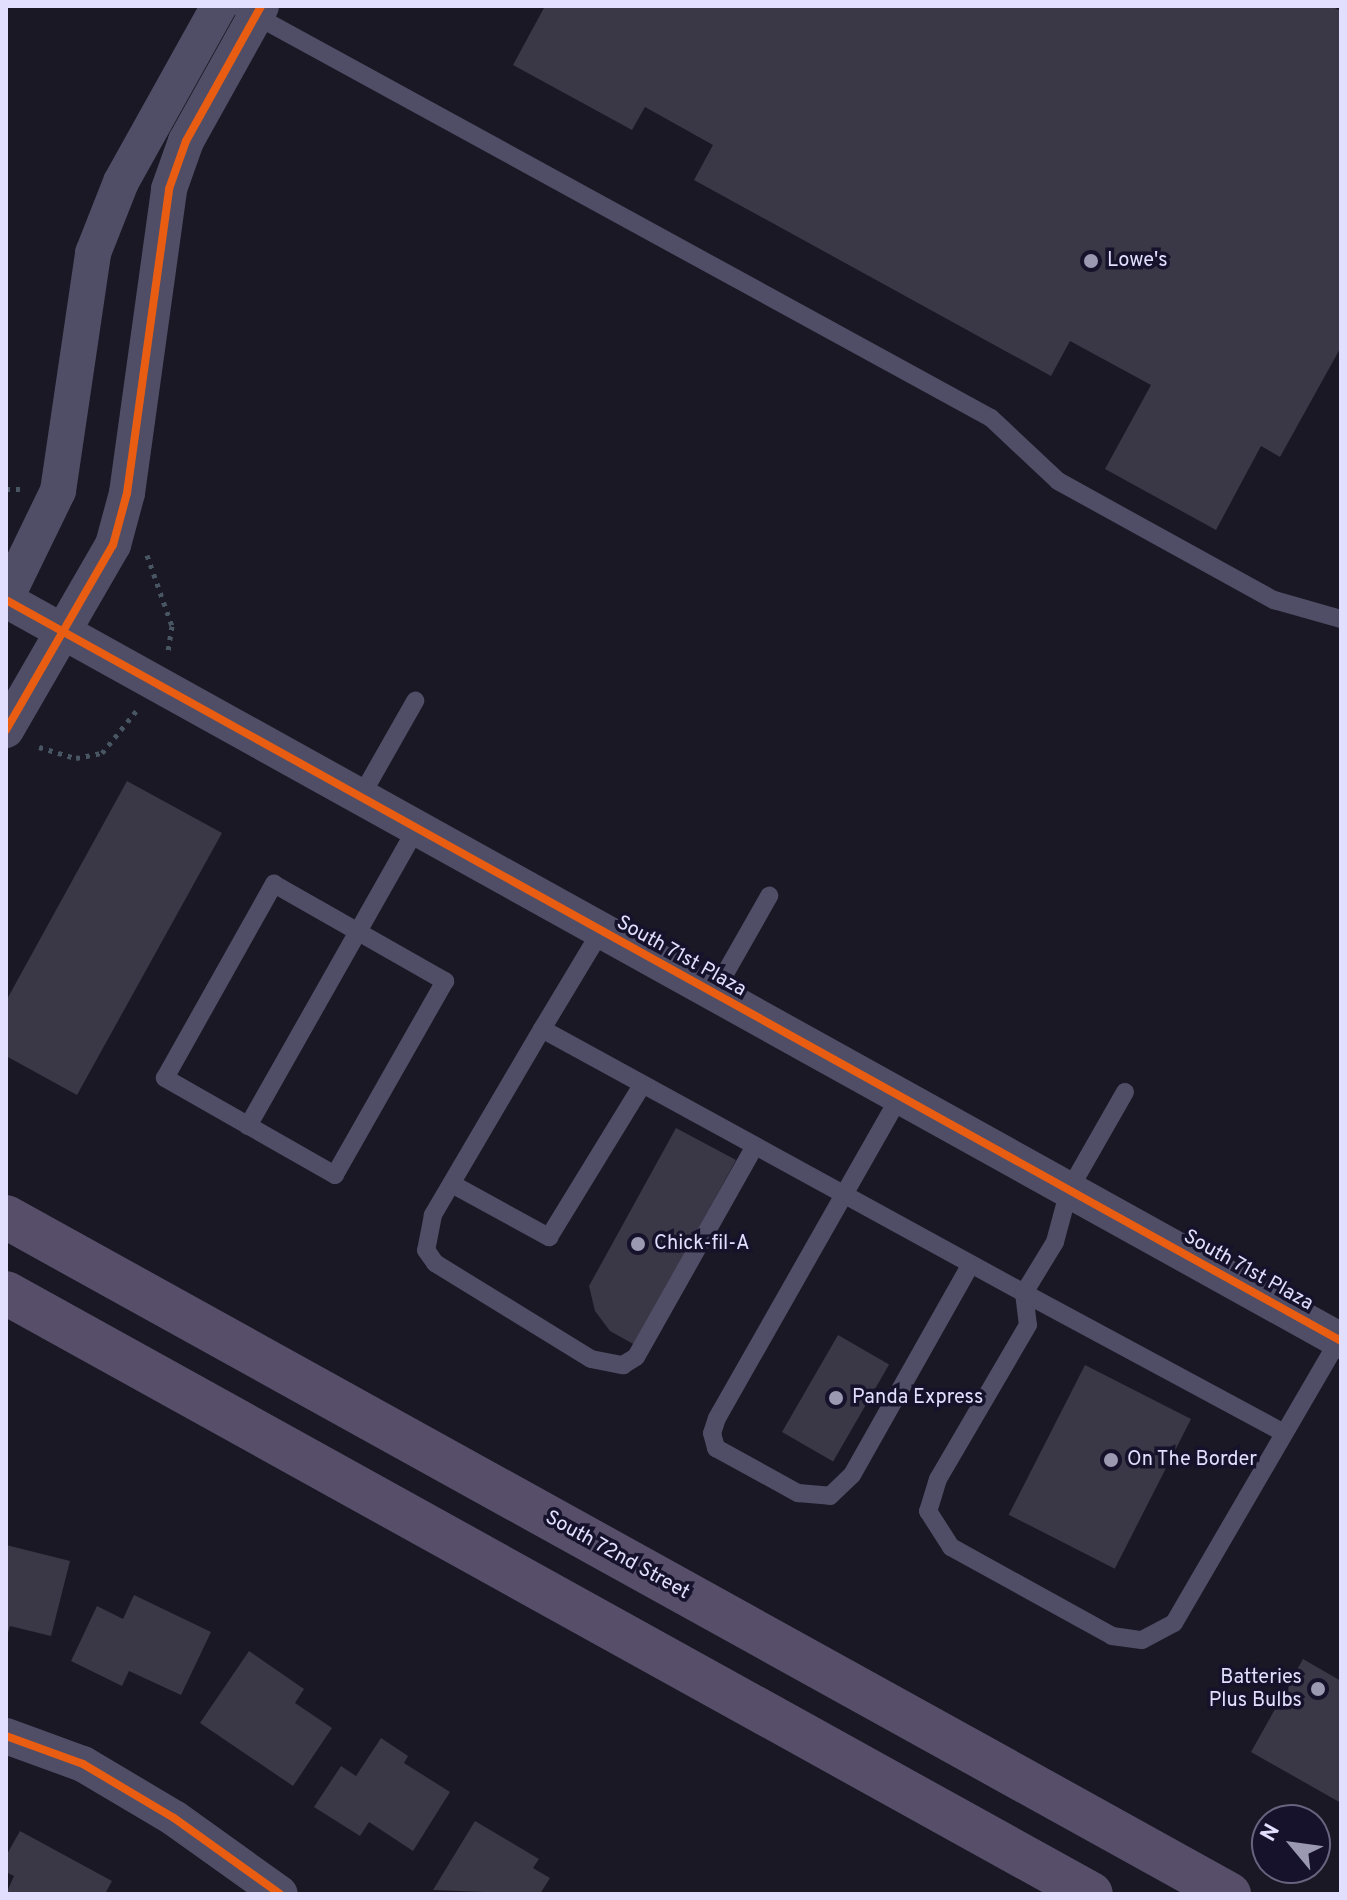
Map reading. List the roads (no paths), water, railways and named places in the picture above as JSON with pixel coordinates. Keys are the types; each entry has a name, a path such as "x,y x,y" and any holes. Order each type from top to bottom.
{"main road":[{"name":"South 72nd Street","path":"6,1217 1229,1894"},
{"path":"6,1293 1091,1894"}],"street":[{"path":"6,599 58,491 93,253 121,182 219,6"},
{"path":"6,730 65,634 113,545 127,493 169,189 186,141 251,9"},
{"name":"South 71st Plaza","path":"6,599 1340,1340"},
{"path":"6,1736 83,1764 174,1818 280,1894"}],"lane":[{"path":"251,9 991,418 1058,481 1274,600 1341,619"},
{"path":"360,798 415,701"},
{"path":"248,1126 416,829"},
{"path":"274,884 358,932 445,981 335,1175 165,1078 274,884"},
{"path":"714,993 769,896"},
{"path":"601,931 426,1231 426,1250 435,1263 591,1359 623,1365 636,1357 660,1321 754,1148"},
{"path":"542,1029 969,1267 1024,1293 1284,1433"},
{"path":"452,1184 549,1237 642,1085"},
{"path":"1125,1092 1069,1190 1055,1242 1024,1293 1028,1325 938,1479 928,1511 951,1547 1112,1636 1142,1640 1174,1623 1340,1340"},
{"path":"900,1096 717,1418 712,1433 716,1448 798,1493 830,1496 852,1475 969,1267"}],"place":[{"name":"Lowe's","path":"1091,261"},
{"name":"Chick-fil-A","path":"638,1244"},
{"name":"Panda Express","path":"836,1398"},
{"name":"On The Border","path":"1111,1460"},
{"name":"Batteries Plus Bulbs","path":"1318,1689"}]}
